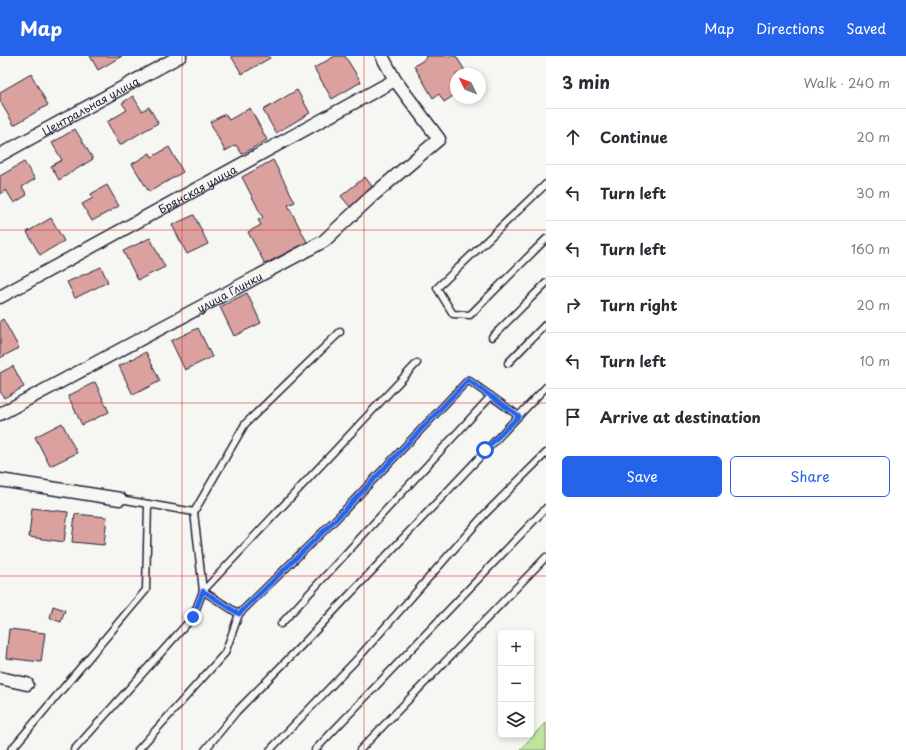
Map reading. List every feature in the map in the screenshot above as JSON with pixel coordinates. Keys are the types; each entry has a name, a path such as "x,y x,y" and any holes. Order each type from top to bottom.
{"street":[{"name":"Центральная улица","path":"0,155 180,56"},
{"path":"382,56 395,80"},
{"name":"улица Глинки","path":"0,414 324,241 370,198 439,139 395,80"},
{"name":"Брянская улица","path":"0,297 395,80"},
{"path":"0,480 120,498"},
{"path":"0,678 26,684"}],"lane":[{"path":"546,184 437,288 453,314 470,315 546,239"},
{"path":"492,337 546,283"},
{"path":"508,363 546,324"},
{"path":"203,591 194,512 244,424 340,332"},
{"path":"74,750 193,617 203,591 417,363"},
{"path":"138,750 225,653 239,614 337,518 468,380 519,416"},
{"path":"205,750 237,711 300,647 546,387"},
{"path":"281,624 491,396"},
{"path":"270,750 358,658 484,516 546,453"},
{"path":"120,498 194,512"},
{"path":"11,750 146,590 148,504"},
{"path":"315,750 546,508"},
{"path":"360,750 546,557"},
{"path":"203,591 239,614"}],"green space":[{"path":"546,722 546,750 520,750 531,738 534,738 534,735"}],"building":[{"path":"90,56 122,56 98,70"},
{"path":"231,56 269,56 270,58 242,74"},
{"path":"335,56 345,56 361,82 332,99 314,68"},
{"path":"425,56 456,56 463,68 450,68 450,98 444,102 439,94 433,98 414,66 427,58"},
{"path":"31,74 48,105 14,125 0,101 0,92"},
{"path":"297,90 310,113 276,133 263,110"},
{"path":"133,96 142,111 149,107 158,123 120,145 107,122 127,110 122,103"},
{"path":"250,108 267,140 242,154 236,145 225,151 210,122 225,114 229,120"},
{"path":"75,129 93,159 59,180 51,166 62,160 52,143"},
{"path":"169,147 183,172 149,192 132,164 150,153 152,157"},
{"path":"273,160 295,202 288,205 307,242 265,264 248,232 261,225 258,220 263,218 242,177"},
{"path":"24,162 35,179 22,187 27,195 14,203 6,190 0,194 0,176"},
{"path":"365,177 374,189 350,207 341,196"},
{"path":"107,185 119,206 92,221 82,204 93,198 91,194"},
{"path":"194,215 208,244 187,254 172,225"},
{"path":"51,218 64,241 40,255 27,232"},
{"path":"150,238 165,267 138,280 123,251"},
{"path":"101,267 108,282 75,298 67,282"},
{"path":"247,293 261,323 234,336 220,307"},
{"path":"3,319 19,348 0,358 0,321"},
{"path":"198,328 212,357 185,370 171,341"},
{"path":"146,352 160,381 133,395 119,366"},
{"path":"13,366 24,387 4,398 0,391 0,373"},
{"path":"95,382 109,412 82,425 68,396"},
{"path":"62,423 77,453 50,466 35,437"},
{"path":"32,508 68,512 64,542 29,537"},
{"path":"75,514 107,517 104,545 72,542"},
{"path":"53,606 65,610 61,622 50,618"},
{"path":"9,629 45,633 41,662 6,658"}],"route":[{"path":"193,617 203,591 239,614 337,518 468,380 519,416 485,450"}]}
